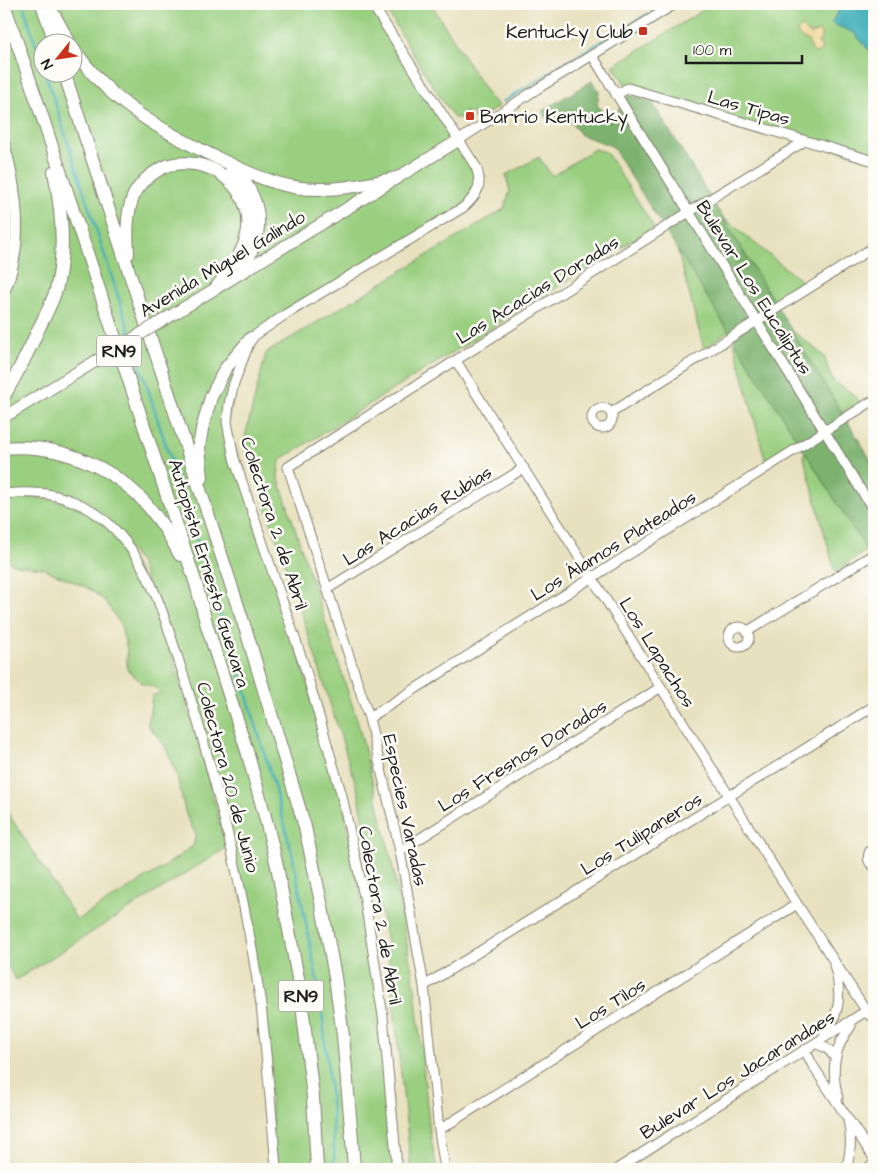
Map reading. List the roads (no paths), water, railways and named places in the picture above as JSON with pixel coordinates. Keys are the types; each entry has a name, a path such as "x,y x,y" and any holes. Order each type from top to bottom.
{"highway":[{"name":"Autopista Ernesto Guevara","path":"4,4 196,584 207,626 247,751 267,824 277,866 300,988 313,1097 317,1169"},
{"path":"42,4 52,32"},
{"path":"48,4 64,32"},
{"path":"82,60 97,79 126,105 155,125 223,161 264,178 295,187 328,189 358,186 396,178"},
{"name":"Autopista Ernesto Guevara","path":"67,82 248,637 305,827 323,912 334,977 344,1053 354,1169"},
{"path":"4,396 26,356 56,290 62,254 61,215 57,185 43,118"},
{"path":"223,161 244,181 252,192 256,204 258,232 244,271"},
{"path":"130,274 127,240 128,216 133,197 140,185 153,173 169,165 186,163 204,166 226,177 234,184 247,210 248,223 242,252 216,288"},
{"path":"206,507 200,447 202,429 211,397 218,382 233,358 251,338"},
{"path":"4,448 30,448 69,455 111,474 131,489 158,518 196,584"}],"main road":[{"name":"Avenida Miguel Galindo","path":"4,417 459,140"},
{"path":"4,144 17,215 16,252 4,291"}],"street":[{"path":"251,338 286,314 455,212 471,200 480,184 480,176 476,167 372,4"},
{"path":"459,140 676,4"},
{"name":"Bulevar Los Eucaliptus","path":"592,55 874,511"},
{"name":"Las Tipas","path":"616,94 628,88 874,161"},
{"name":"Las Acacias Doradas","path":"288,467 689,212 805,141"},
{"path":"611,413 874,247"},
{"name":"Colectora 2 de Abril","path":"251,338 234,383 227,422 234,458 306,671 342,796 365,901 383,1016 396,1169"},
{"name":"Los Lapachos","path":"456,361 797,904 859,998 871,1011"},
{"name":"Los Álamos Plateados","path":"369,718 874,400"},
{"name":"Especies Varadas","path":"288,467 369,718 400,851 424,986 439,1130 445,1169"},
{"name":"Las Acacias Rubias","path":"327,589 524,468"},
{"name":"Colectora 20 de Junio","path":"4,494 36,492 77,503 94,512 108,522 126,541 140,563 155,593 195,714 229,836 240,884 260,994 276,1169"},
{"path":"748,631 874,554"},
{"name":"Los Fresnos Dorados","path":"400,851 661,687"},
{"name":"Los Tulipaneros","path":"424,986 874,706"},
{"path":"874,848 870,851 868,859 869,863 874,866"},
{"name":"Los Tilos","path":"439,1130 797,904"},
{"name":"Los Lapachos","path":"833,960 839,987 838,1006"},
{"path":"839,1104 835,1089 834,1061 831,1052 819,1043 828,1030 838,1006 848,996 853,995 859,998"},
{"path":"813,1066 819,1070 830,1068 844,1035 853,1023 840,1015 838,1006"},
{"name":"Bulevar Los Jacarandaes","path":"628,1169 819,1043 871,1011"},
{"path":"806,1052 813,1066 874,1158"},
{"name":"Bulevar Los Jacarandaes","path":"617,1169 806,1052"},
{"path":"847,1117 850,1134 848,1160 856,1169"},
{"path":"848,1160 856,1148 868,1148"}],"water":[{"path":"843,4 874,4 874,56 854,33 831,23"}],"waterway":[{"path":"23,4 32,32"},
{"path":"503,102 665,4"},
{"path":"48,82 131,336"},
{"path":"133,343 248,699 292,853 321,1000 332,1110 335,1169"}],"place":[{"name":"Kentucky Club","path":"643,31"},
{"name":"Barrio Kentucky","path":"470,116"}]}
